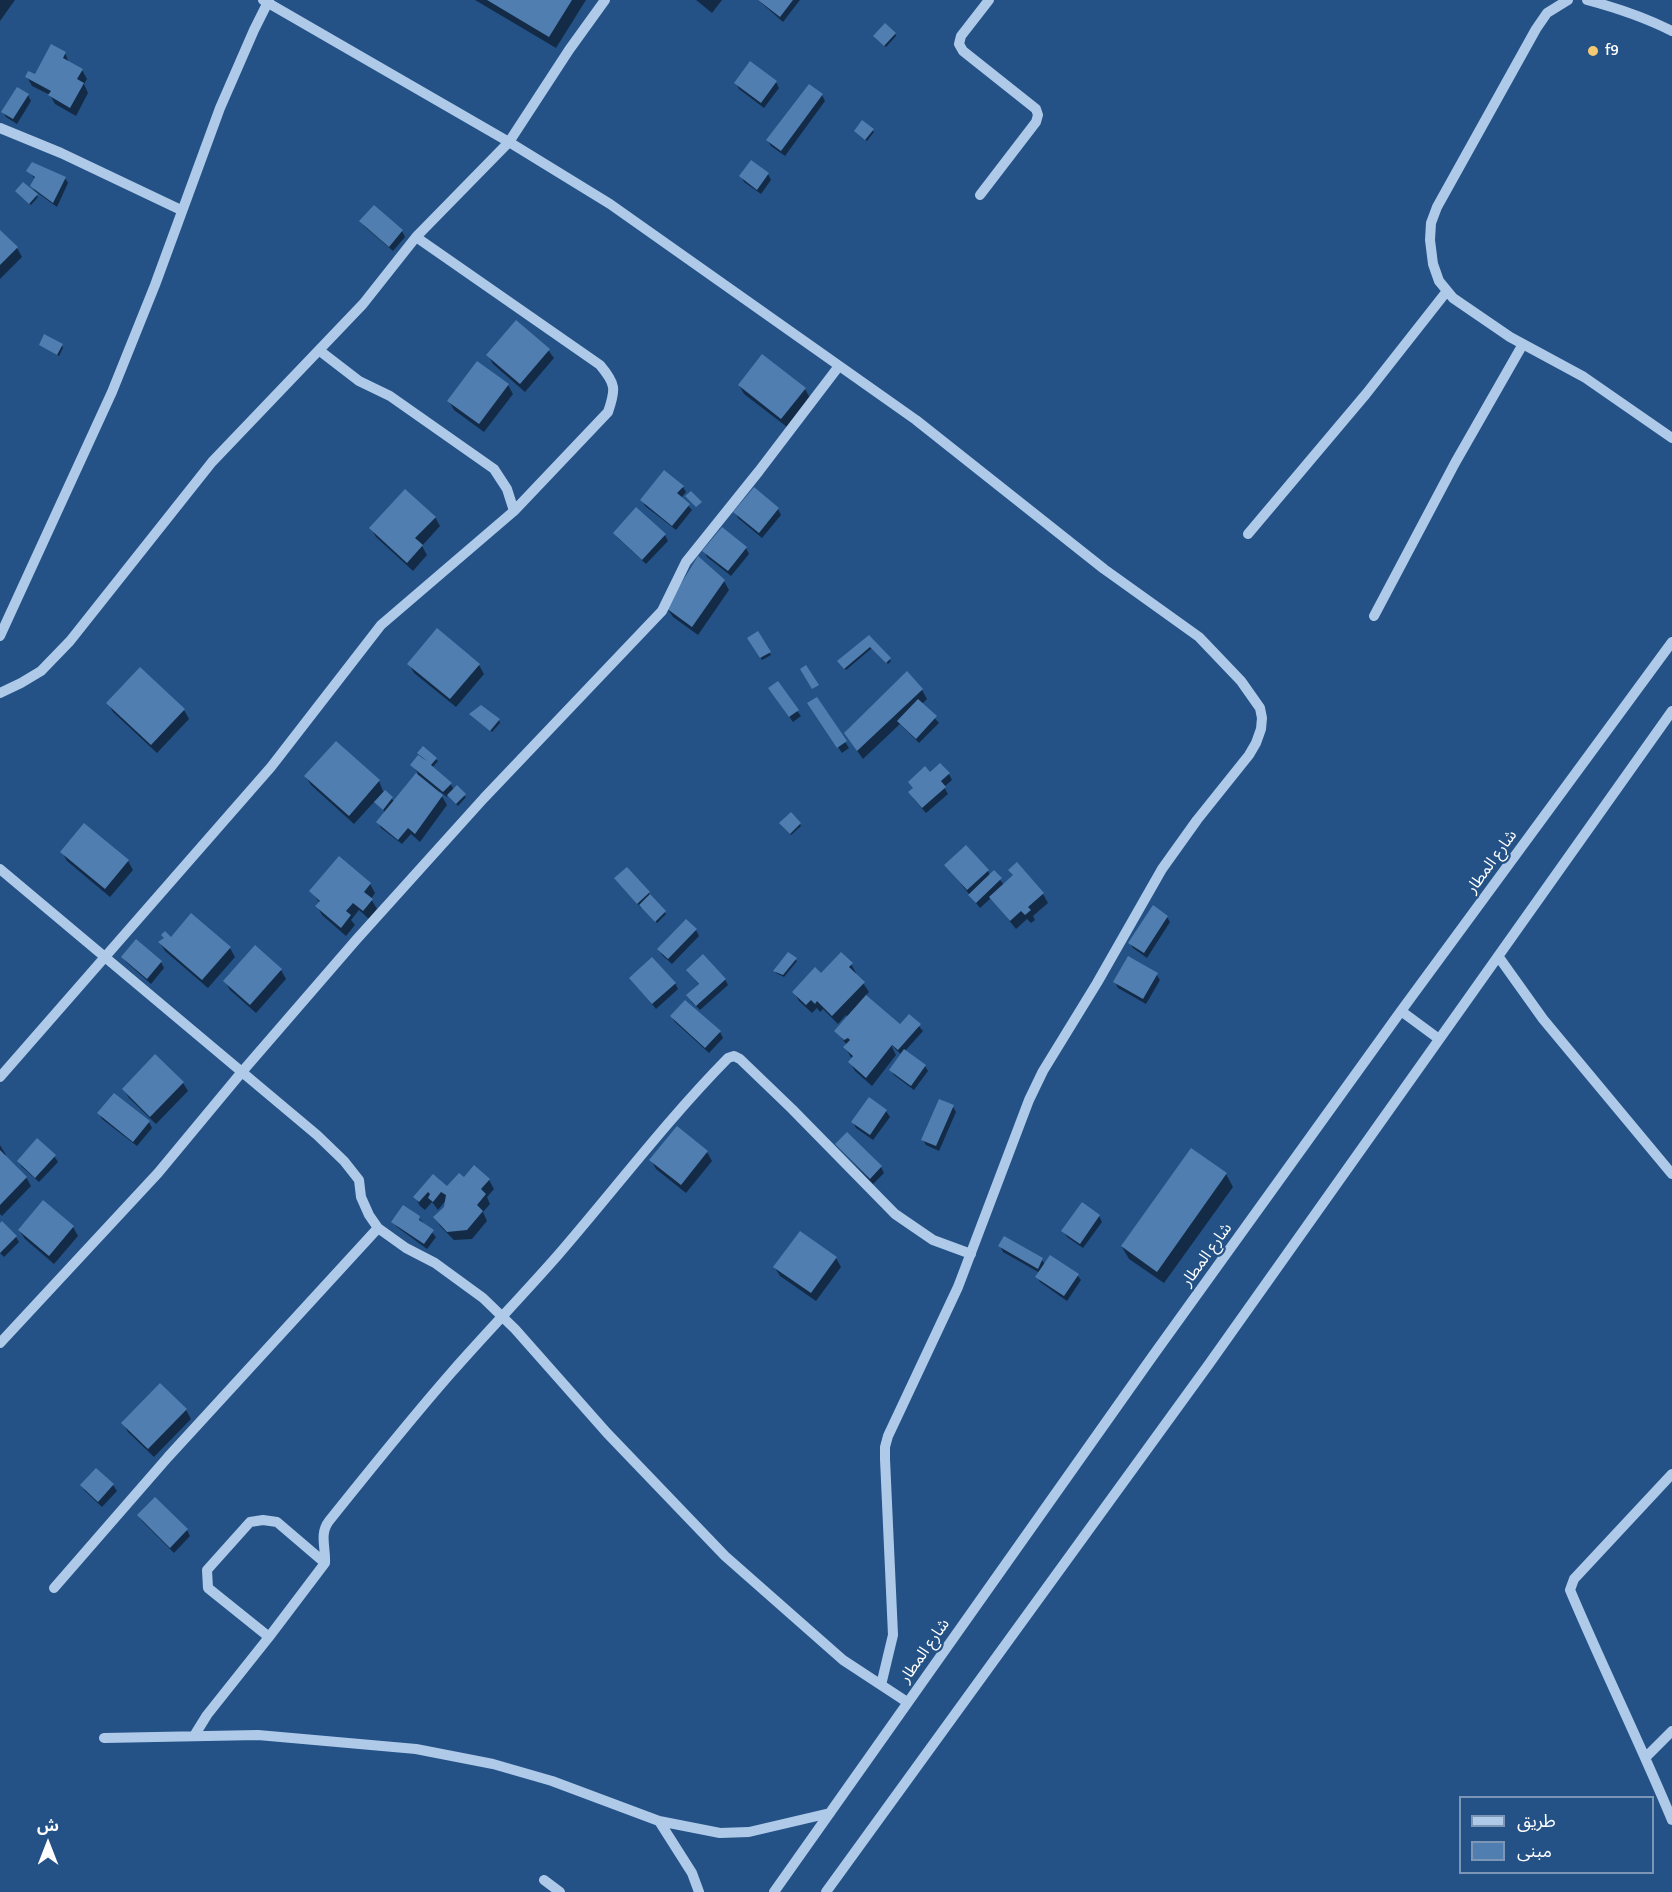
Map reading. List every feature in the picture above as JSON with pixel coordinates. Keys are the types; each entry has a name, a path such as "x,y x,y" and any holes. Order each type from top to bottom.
{"street":[{"path":"0,693 41,670 70,641 212,462 320,351 363,304 416,237 509,142 569,50 605,0"},
{"path":"980,195 1038,115 1036,109 963,51 959,44 961,36 989,0"},
{"path":"1568,0 1547,13 1536,29 1437,207 1431,232 1433,264 1438,281 1453,298 1523,344 1584,377 1672,438"},
{"path":"1587,0 1648,19 1672,31"},
{"path":"0,636 112,392 155,285 220,108 266,1 509,142 610,204 915,420 1104,569 1199,638 1241,681 1260,708 1262,718 1256,743 1250,755 1197,820 1162,869 1097,983 1043,1071 1029,1100 958,1287 888,1436 885,1447 893,1635 881,1685"},
{"path":"0,128 62,153 182,210"},
{"path":"0,1077 271,767 381,625 514,511 608,412 614,393 612,380 600,365 416,237"},
{"path":"1248,534 1366,394 1447,291"},
{"path":"1374,616 1455,463 1523,344"},
{"path":"320,351 359,381 390,396 494,469 507,489 514,511"},
{"path":"0,1343 158,1173 356,940 484,798 662,612 686,562 839,366"},
{"name":"شارع المطار","path":"774,1892 907,1702 1401,1011 1672,642"},
{"path":"825,1892 1209,1364 1672,711"},
{"path":"0,869 317,1135 344,1161 359,1180 361,1197 378,1228 406,1248 435,1263 483,1298 515,1329 606,1433 725,1556 843,1660 907,1702"},
{"path":"1498,956 1543,1019 1672,1174"},
{"path":"1401,1011 1438,1039"},
{"path":"194,1736 207,1715 325,1563 324,1527 436,1391 503,1318 610,1194 672,1117 728,1058 734,1056 740,1059 895,1214 933,1240 971,1254"},
{"path":"54,1588 168,1457 378,1228"},
{"path":"1672,1474 1574,1579 1570,1590 1672,1820"},
{"path":"269,1637 208,1588 207,1570 250,1522 263,1520 277,1522 325,1563"},
{"path":"1646,1757 1672,1731"},
{"path":"104,1738 258,1735 427,1751 493,1764 552,1781 659,1821 720,1833 749,1832 830,1813"},
{"path":"659,1821 692,1873 699,1892"},
{"path":"544,1880 560,1892"}],"building":[{"path":"487,0 572,0 549,37"},
{"path":"758,0 793,0 780,17"},
{"path":"885,23 896,33 884,46 873,36"},
{"path":"51,44 66,52 63,58 83,69 77,79 84,83 70,108 48,95 51,91 25,77 28,71 35,74"},
{"path":"750,61 777,81 761,103 734,83"},
{"path":"809,84 823,94 781,151 766,140"},
{"path":"17,87 29,94 13,119 1,112"},
{"path":"862,120 874,129 865,140 854,131"},
{"path":"751,160 769,173 757,190 739,176"},
{"path":"32,162 66,177 53,203 30,186 35,177 26,171"},
{"path":"23,182 38,194 29,204 15,191"},
{"path":"374,205 403,230 389,247 359,221"},
{"path":"0,230 18,247 0,265"},
{"path":"516,320 550,349 520,384 486,355"},
{"path":"44,334 63,344 57,355 39,345"},
{"path":"762,354 806,388 781,419 738,385"},
{"path":"477,361 509,384 479,424 447,401"},
{"path":"664,470 684,486 677,493 690,504 672,526 640,500"},
{"path":"754,487 779,508 759,533 733,512"},
{"path":"405,489 436,517 415,538 423,545 407,563 369,528"},
{"path":"691,491 702,502 696,507 685,496"},
{"path":"636,507 666,534 642,560 613,533"},
{"path":"722,527 747,547 728,571 702,551"},
{"path":"698,556 725,580 692,627 666,608"},
{"path":"437,628 480,664 450,699 407,664"},
{"path":"758,631 771,652 760,658 747,638"},
{"path":"869,635 891,658 886,663 870,647 844,669 837,661"},
{"path":"806,665 819,685 812,689 800,669"},
{"path":"140,667 185,709 151,745 106,703"},
{"path":"907,671 923,689 857,751 844,733"},
{"path":"778,681 799,710 789,717 768,688"},
{"path":"817,697 847,741 837,748 807,703"},
{"path":"918,699 937,716 916,739 897,721"},
{"path":"481,705 500,719 490,731 469,714"},
{"path":"336,741 380,780 349,816 304,776"},
{"path":"423,746 437,758 431,765 452,783 443,792 410,765 418,755 427,761 417,753"},
{"path":"940,763 950,773 941,781 946,787 922,808 908,792 913,788 908,782 925,766 930,772"},
{"path":"416,773 443,795 415,834 408,828 398,840 376,822"},
{"path":"457,785 466,794 456,804 447,795"},
{"path":"385,790 393,797 383,810 374,802"},
{"path":"791,812 801,823 790,834 779,823"},
{"path":"84,823 129,860 105,889 60,852"},
{"path":"966,845 989,870 967,890 944,865"},
{"path":"339,856 371,883 364,892 373,899 363,911 353,903 346,911 351,915 341,928 315,906 320,901 309,891"},
{"path":"1017,862 1044,893 1028,907 1031,910 1025,915 1021,911 1010,921 989,897 1013,875 1008,870"},
{"path":"627,867 650,892 637,904 614,878"},
{"path":"994,870 1002,878 976,903 968,895"},
{"path":"650,894 666,911 655,922 639,905"},
{"path":"1153,905 1168,916 1144,953 1128,943"},
{"path":"191,913 231,947 202,980 158,942 164,938 161,935 165,931 171,937"},
{"path":"686,919 697,929 668,959 657,949"},
{"path":"136,939 162,961 147,979 121,957"},
{"path":"255,945 282,969 250,1005 223,981"},
{"path":"788,952 797,958 783,975 773,971"},
{"path":"841,952 853,963 849,967 865,982 832,1016 817,1001 815,1004 811,1000 806,1005 792,992 815,967 821,973"},
{"path":"703,954 726,979 696,1006 686,995 699,984 686,970"},
{"path":"1128,956 1158,973 1143,999 1113,982"},
{"path":"652,957 676,983 652,1004 629,978"},
{"path":"866,995 900,1024 909,1014 921,1024 898,1050 892,1045 866,1078 848,1062 853,1056 843,1047 850,1040 848,1038 844,1040 834,1031"},
{"path":"685,1000 721,1031 705,1048 670,1016"},
{"path":"904,1049 926,1065 911,1086 889,1070"},
{"path":"155,1054 184,1082 150,1117 122,1089"},
{"path":"114,1093 150,1121 133,1142 97,1113"},
{"path":"869,1097 887,1110 870,1135 851,1122"},
{"path":"939,1099 954,1105 936,1146 921,1140"},
{"path":"677,1126 708,1151 681,1185 649,1160"},
{"path":"847,1132 882,1166 870,1179 835,1144"},
{"path":"37,1138 56,1155 35,1178 17,1161"},
{"path":"1191,1148 1227,1173 1157,1272 1121,1246"},
{"path":"0,1150 27,1177 0,1205"},
{"path":"474,1165 490,1179 481,1189 486,1194 477,1205 483,1211 467,1230 447,1232 433,1217 444,1207 446,1195 441,1192 433,1202 428,1198 430,1194 428,1192 419,1202 413,1197 433,1174 447,1186 459,1173 464,1177"},
{"path":"43,1200 74,1226 49,1256 18,1230"},
{"path":"1082,1202 1100,1215 1080,1244 1061,1231"},
{"path":"403,1205 420,1216 419,1220 434,1230 424,1244 391,1222"},
{"path":"2,1221 17,1236 0,1253 0,1223"},
{"path":"800,1231 837,1257 811,1293 773,1267"},
{"path":"1004,1236 1043,1258 1038,1269 998,1246"},
{"path":"1050,1255 1079,1274 1064,1296 1035,1277"},
{"path":"160,1383 187,1409 148,1449 121,1423"},
{"path":"96,1468 114,1484 98,1502 80,1485"},
{"path":"155,1497 188,1529 170,1548 137,1515"}],"place":[{"name":"f9","path":"1593,51"}]}
